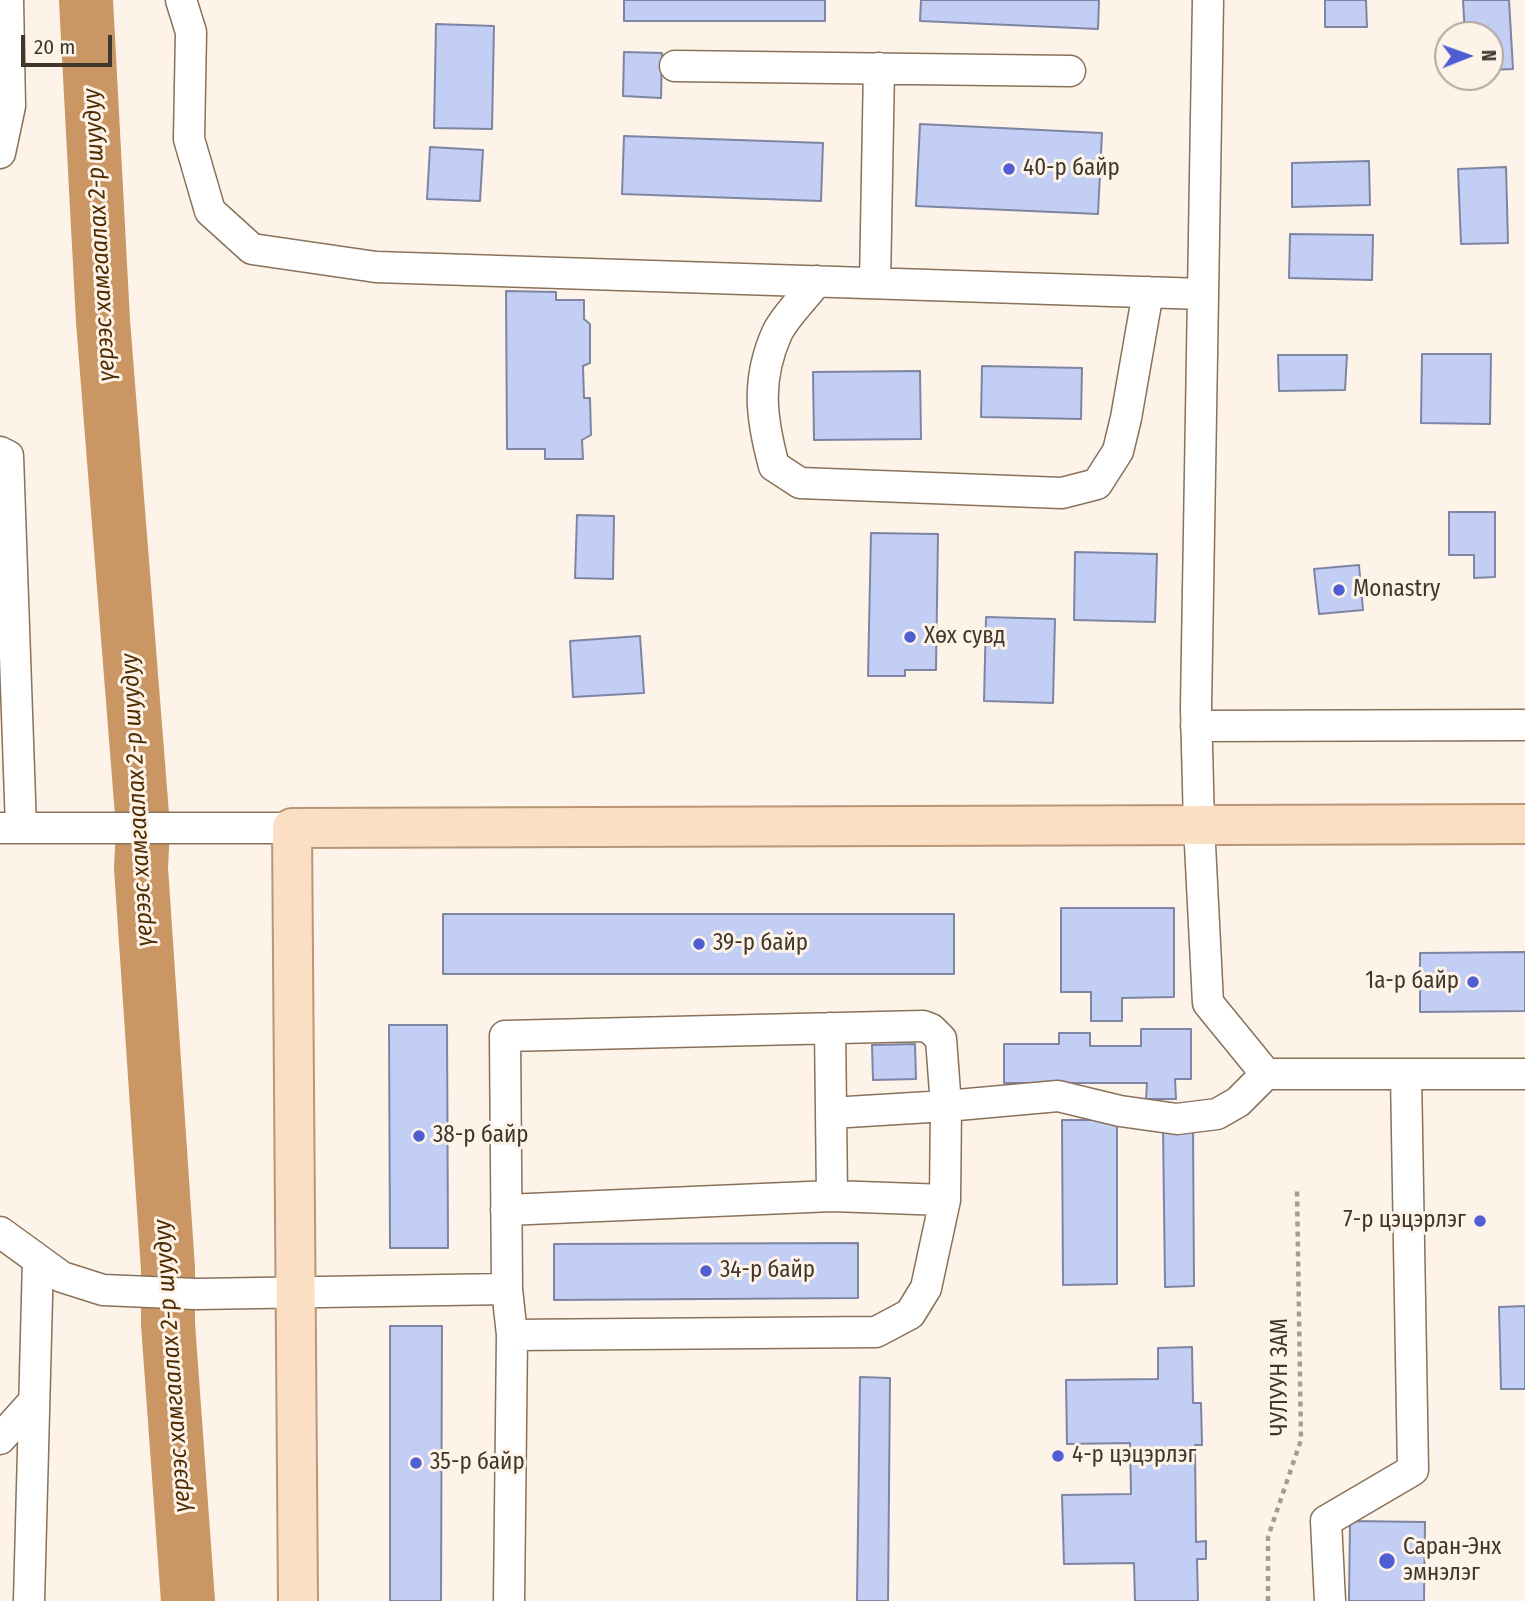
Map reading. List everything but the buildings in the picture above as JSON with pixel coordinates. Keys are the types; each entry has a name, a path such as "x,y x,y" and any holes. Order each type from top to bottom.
{"main road":[{"path":"298,1601 292,828 1525,824"}],"street":[{"path":"0,153 10,106 8,0"},
{"path":"181,0 191,32 188,139 210,211 252,249 376,267 1203,294"},
{"path":"1208,0 1196,726 1199,825 1209,1003 1266,1074"},
{"path":"675,66 1070,71"},
{"path":"875,283 879,68"},
{"path":"817,281 778,331 762,380 764,428 774,466 800,483 1062,494 1097,484 1118,451 1148,292"},
{"path":"0,452 8,456 11,828 292,828"},
{"path":"1196,726 1525,725"},
{"path":"509,1601 512,1335 507,1289 505,1037 923,1026 931,1029 941,1039 946,1106 945,1200 926,1288 910,1314 876,1332 512,1335"},
{"path":"830,1028 832,1196"},
{"path":"831,1112 1058,1097 1120,1111 1177,1119 1217,1114 1238,1102 1266,1074 1525,1074"},
{"path":"1329,1601 1326,1521 1413,1470 1406,1075"},
{"path":"506,1209 832,1196 945,1200"},
{"path":"0,1232 62,1277 103,1290 196,1294 507,1289"},
{"path":"29,1601 38,1260"},
{"path":"0,1439 34,1401"}],"path":[{"name":"ЧУЛУУН ЗАМ","path":"1268,1601 1268,1538 1301,1440 1297,1190"}],"waterway":[{"name":"үерээс хамгаалах 2-р шуудуу","path":"86,0 103,321 143,827 141,868 168,1269 168,1324 188,1601"}],"place":[{"name":"40-р байр","path":"1009,169"},
{"name":"Monastry","path":"1339,590"},
{"name":"Хөх сувд","path":"910,637"},
{"name":"39-р байр","path":"699,944"},
{"name":"1а-р байр","path":"1473,982"},
{"name":"38-р байр","path":"419,1136"},
{"name":"7-р цэцэрлэг","path":"1480,1221"},
{"name":"34-р байр","path":"706,1271"},
{"name":"4-р цэцэрлэг","path":"1058,1456"},
{"name":"35-р байр","path":"416,1463"},
{"name":"Саран-Энх эмнэлэг","path":"1387,1561"}]}
